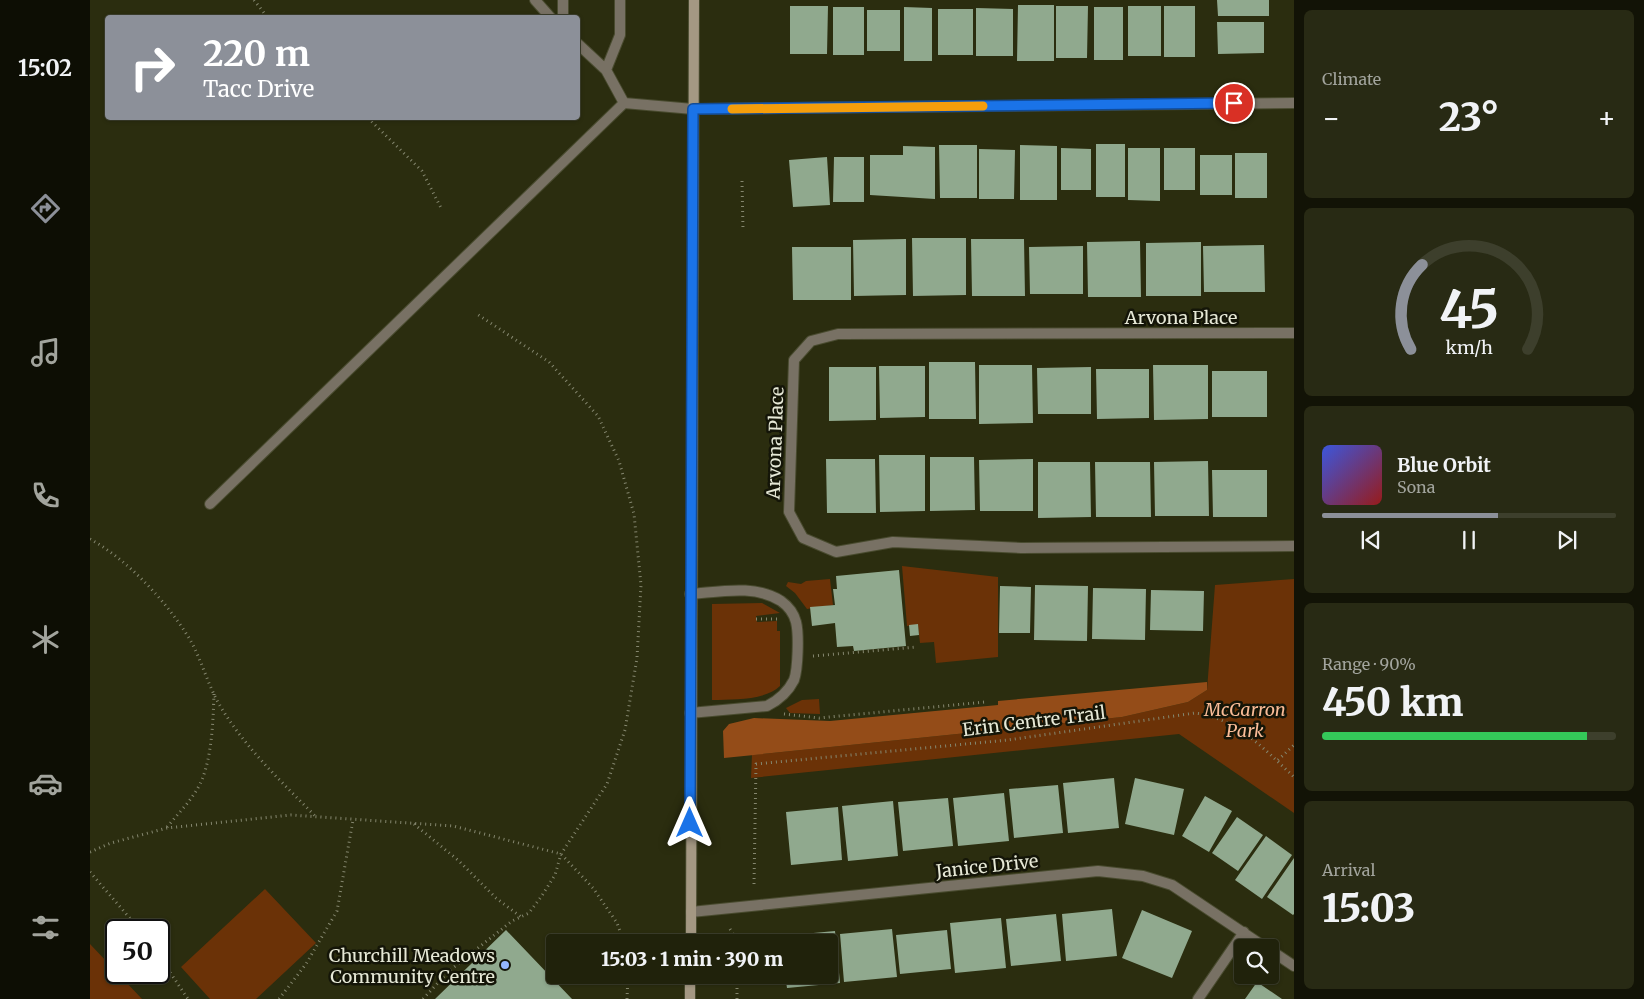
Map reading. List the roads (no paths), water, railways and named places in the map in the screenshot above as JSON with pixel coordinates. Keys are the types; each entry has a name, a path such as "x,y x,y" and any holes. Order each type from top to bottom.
{"main road":[{"path":"691,934 690,594 694,0"},
{"path":"690,984 690,999"}],"street":[{"path":"535,0 548,15"},
{"path":"563,0 563,15"},
{"path":"606,70 620,36 620,0"},
{"path":"580,46 606,70 624,103"},
{"path":"210,504 624,103 693,109 1294,103"},
{"name":"Arvona Place","path":"1294,334 838,334 811,341 794,360 789,512 803,538 836,552 893,542 1021,548 1294,546"},
{"path":"690,594 736,591 760,592 781,601 793,615 796,623 795,675 783,696 767,706 690,713"},
{"name":"Janice Drive","path":"691,912 1098,870 1143,876 1172,885 1254,939"},
{"path":"1198,999 1244,932"},
{"path":"1279,956 1294,966"}],"place":[{"name":"Churchill Meadows Community Centre","path":"505,965"}],"park label":[{"name":"McCarron Park","path":"1245,720"}]}
